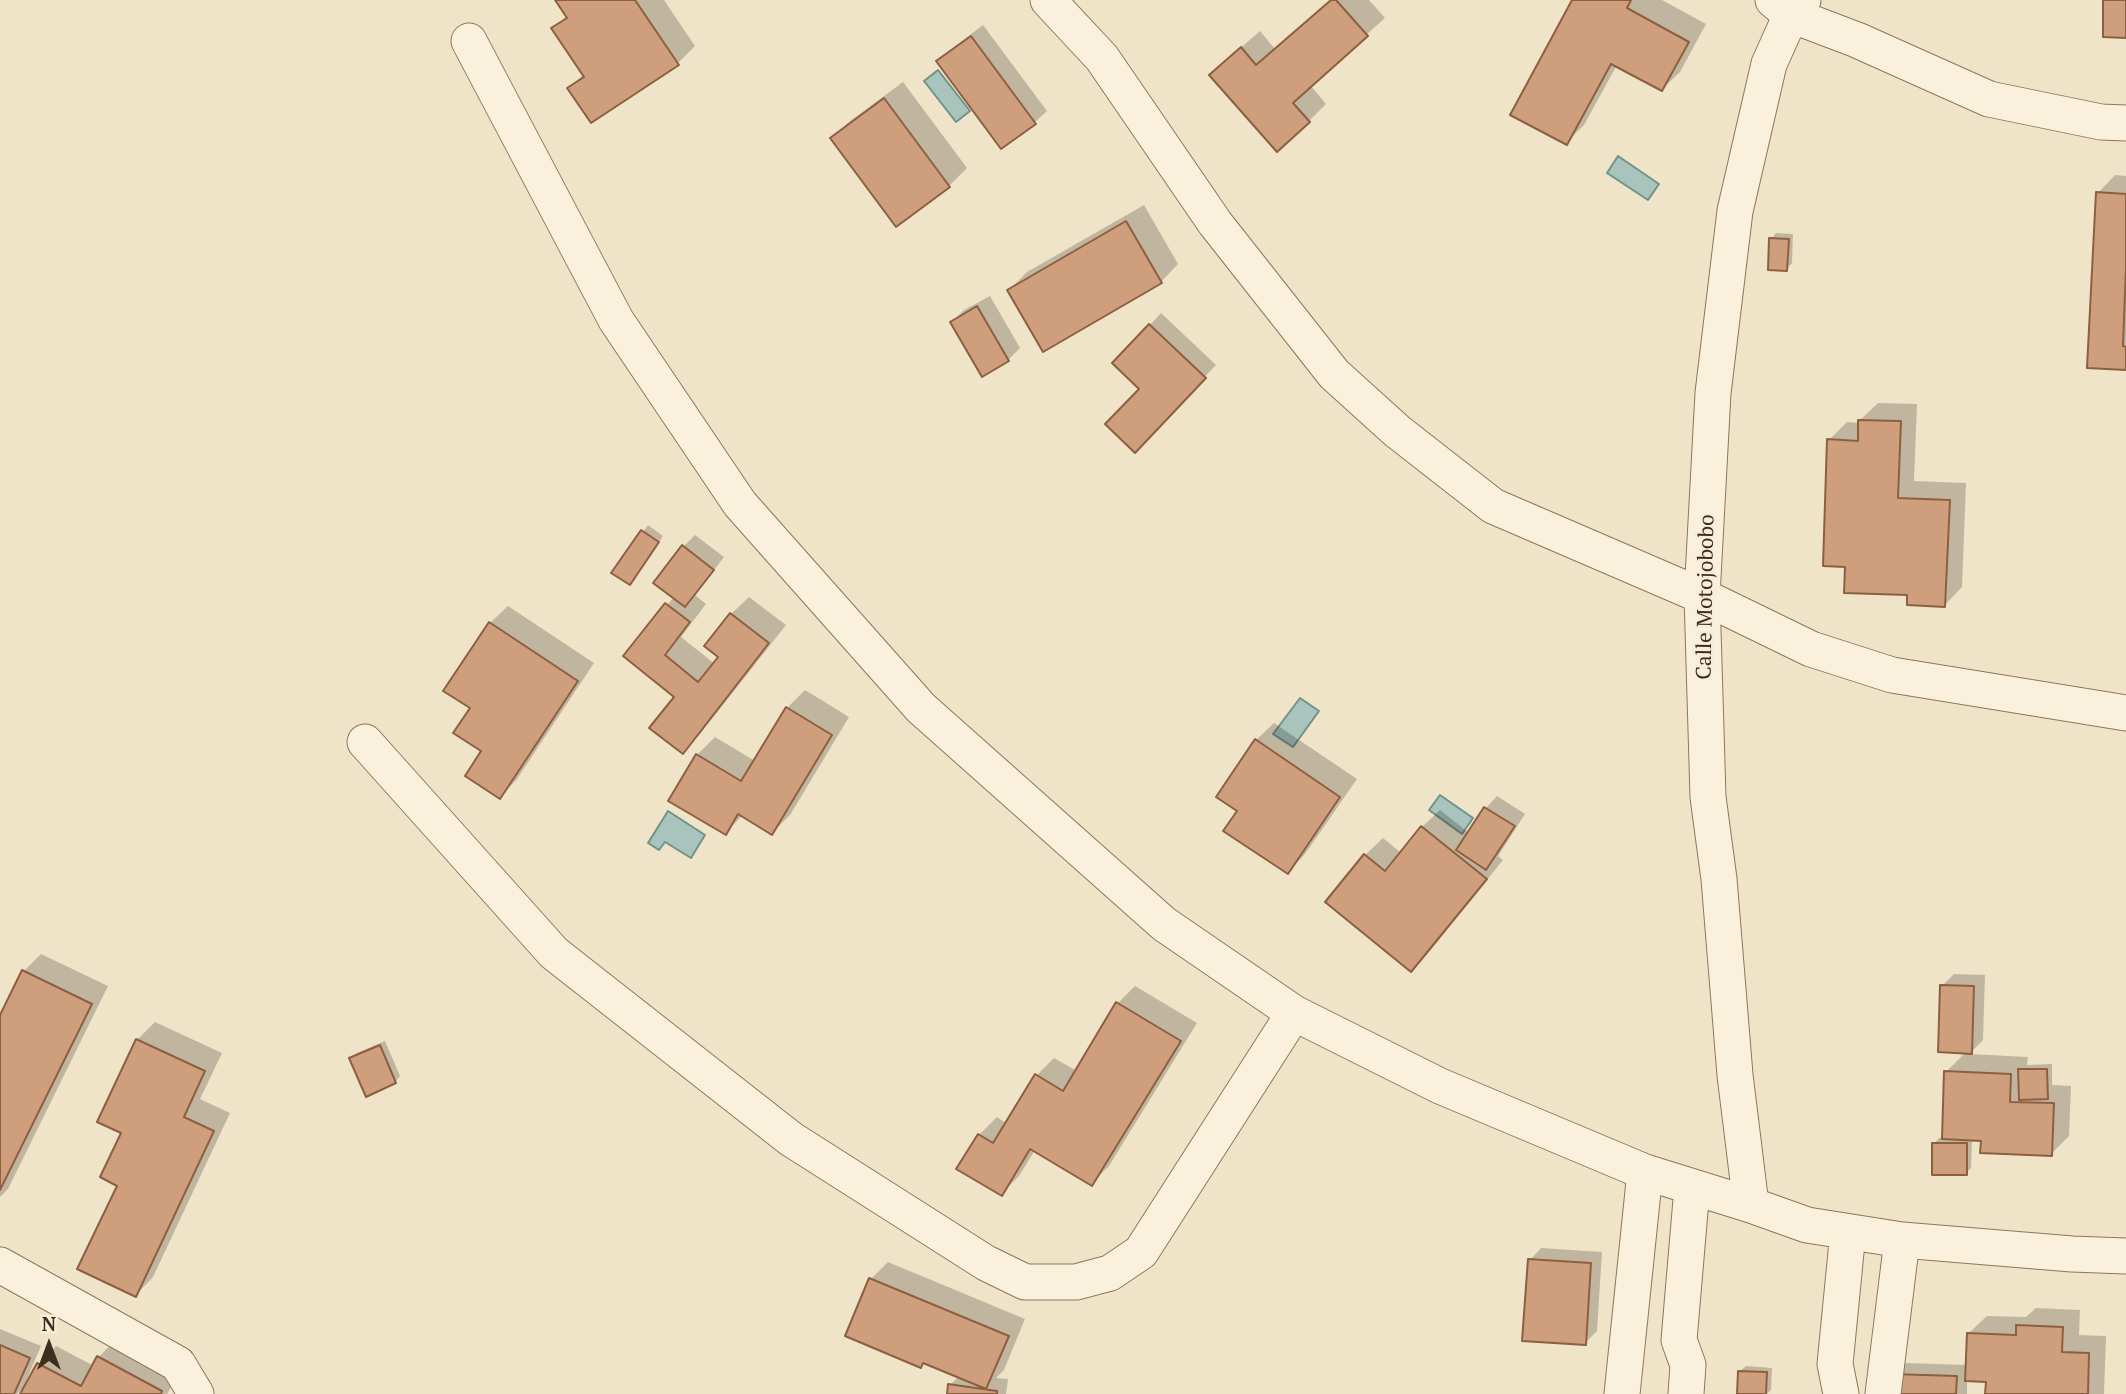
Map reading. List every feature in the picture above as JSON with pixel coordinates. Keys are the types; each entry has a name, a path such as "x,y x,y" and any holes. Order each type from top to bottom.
{"street":[{"path":"1048,0 1102,58 1214,223 1334,374 1397,431 1493,506 1702,597 1811,649 1892,676 2126,713"},
{"path":"1789,5 1857,40 1990,99 2101,122 2126,123"},
{"name":"Calle Motojobobo","path":"1751,1205 1735,1075 1719,879 1708,797 1702,597 1713,393 1735,211 1769,64 1789,5"},
{"path":"469,41 616,320 740,504 921,708 1164,924 1294,1013 1440,1086 1645,1172 1807,1225 1902,1240 2126,1256"},
{"path":"365,742 554,953 791,1139 986,1263 1025,1282 1076,1282 1110,1273 1141,1252 1294,1013"},
{"path":"1622,1394 1645,1172"},
{"path":"1663,1394 1667,1363 1679,1340 1692,1188"},
{"path":"1832,1384 1848,1232"},
{"path":"1883,1394 1902,1240"},
{"path":"0,1265 178,1364 196,1394"},
{"path":"1679,1340 1688,1365 1686,1394"}],"water":[{"path":"938,70 970,111 956,122 924,81"},
{"path":"1618,156 1659,184 1648,200 1607,173"},
{"path":"1300,698 1319,711 1293,747 1273,734"},
{"path":"1440,795 1473,818 1462,834 1429,810"},
{"path":"668,811 705,835 691,858 665,842 659,850 648,843"}],"building":[{"path":"555,0 635,0 679,65 591,123 567,88 584,77 551,28 567,18"},
{"path":"1331,0 1336,0 1368,36 1293,103 1310,122 1277,152 1209,75 1241,47 1256,65"},
{"path":"1572,0 1631,0 1627,8 1689,42 1662,91 1611,64 1567,145 1510,115"},
{"path":"2103,0 2126,0 2126,38 2103,37"},
{"path":"971,36 1036,124 1001,149 936,61"},
{"path":"884,98 950,187 896,227 830,138"},
{"path":"2096,192 2126,194 2123,346 2126,347 2126,370 2087,368"},
{"path":"1126,221 1162,283 1043,352 1007,290"},
{"path":"1769,238 1789,239 1787,271 1768,270"},
{"path":"977,306 1009,361 982,377 950,322"},
{"path":"1149,324 1206,378 1135,453 1105,424 1139,389 1112,363"},
{"path":"1858,420 1901,421 1898,498 1950,500 1945,607 1907,605 1907,595 1844,593 1845,567 1823,566 1827,439 1858,441"},
{"path":"641,530 659,542 630,585 611,573"},
{"path":"682,545 714,570 685,607 653,583"},
{"path":"665,603 690,622 665,655 698,682 718,657 704,646 730,613 769,643 683,754 649,728 674,697 623,656"},
{"path":"489,622 578,681 500,799 465,776 481,751 453,733 470,708 443,691"},
{"path":"786,707 832,735 772,835 738,814 726,835 668,801 696,754 741,781"},
{"path":"1255,739 1340,797 1288,874 1223,831 1237,811 1216,797"},
{"path":"1484,807 1515,826 1486,870 1456,850"},
{"path":"1421,826 1487,879 1411,972 1325,902 1364,854 1385,871"},
{"path":"22,970 92,1004 0,1190 0,1015"},
{"path":"1940,985 1974,986 1972,1054 1938,1052"},
{"path":"1116,1002 1181,1041 1092,1186 1030,1149 1002,1196 956,1169 978,1134 993,1143 1035,1074 1063,1091"},
{"path":"136,1039 205,1071 184,1117 214,1131 136,1297 77,1269 117,1186 100,1177 121,1133 97,1122"},
{"path":"380,1045 396,1083 366,1097 349,1058"},
{"path":"2018,1069 2047,1069 2048,1099 2019,1100"},
{"path":"1944,1071 2011,1074 2010,1102 2054,1103 2052,1156 1980,1153 1981,1141 1942,1139"},
{"path":"1932,1143 1967,1143 1967,1175 1932,1175"},
{"path":"1528,1259 1591,1263 1586,1345 1522,1341"},
{"path":"869,1278 1009,1336 986,1389 923,1363 921,1368 845,1336"},
{"path":"2016,1325 2063,1327 2062,1352 2089,1353 2088,1394 1985,1394 1986,1382 1965,1381 1967,1333 2016,1335"},
{"path":"0,1345 30,1358 14,1394 0,1394"},
{"path":"97,1356 162,1391 161,1394 20,1394 37,1363 81,1386"},
{"path":"1738,1371 1767,1372 1766,1394 1737,1394"},
{"path":"1891,1374 1957,1376 1956,1394 1891,1394"},
{"path":"948,1384 997,1391 997,1394 947,1394"}]}
